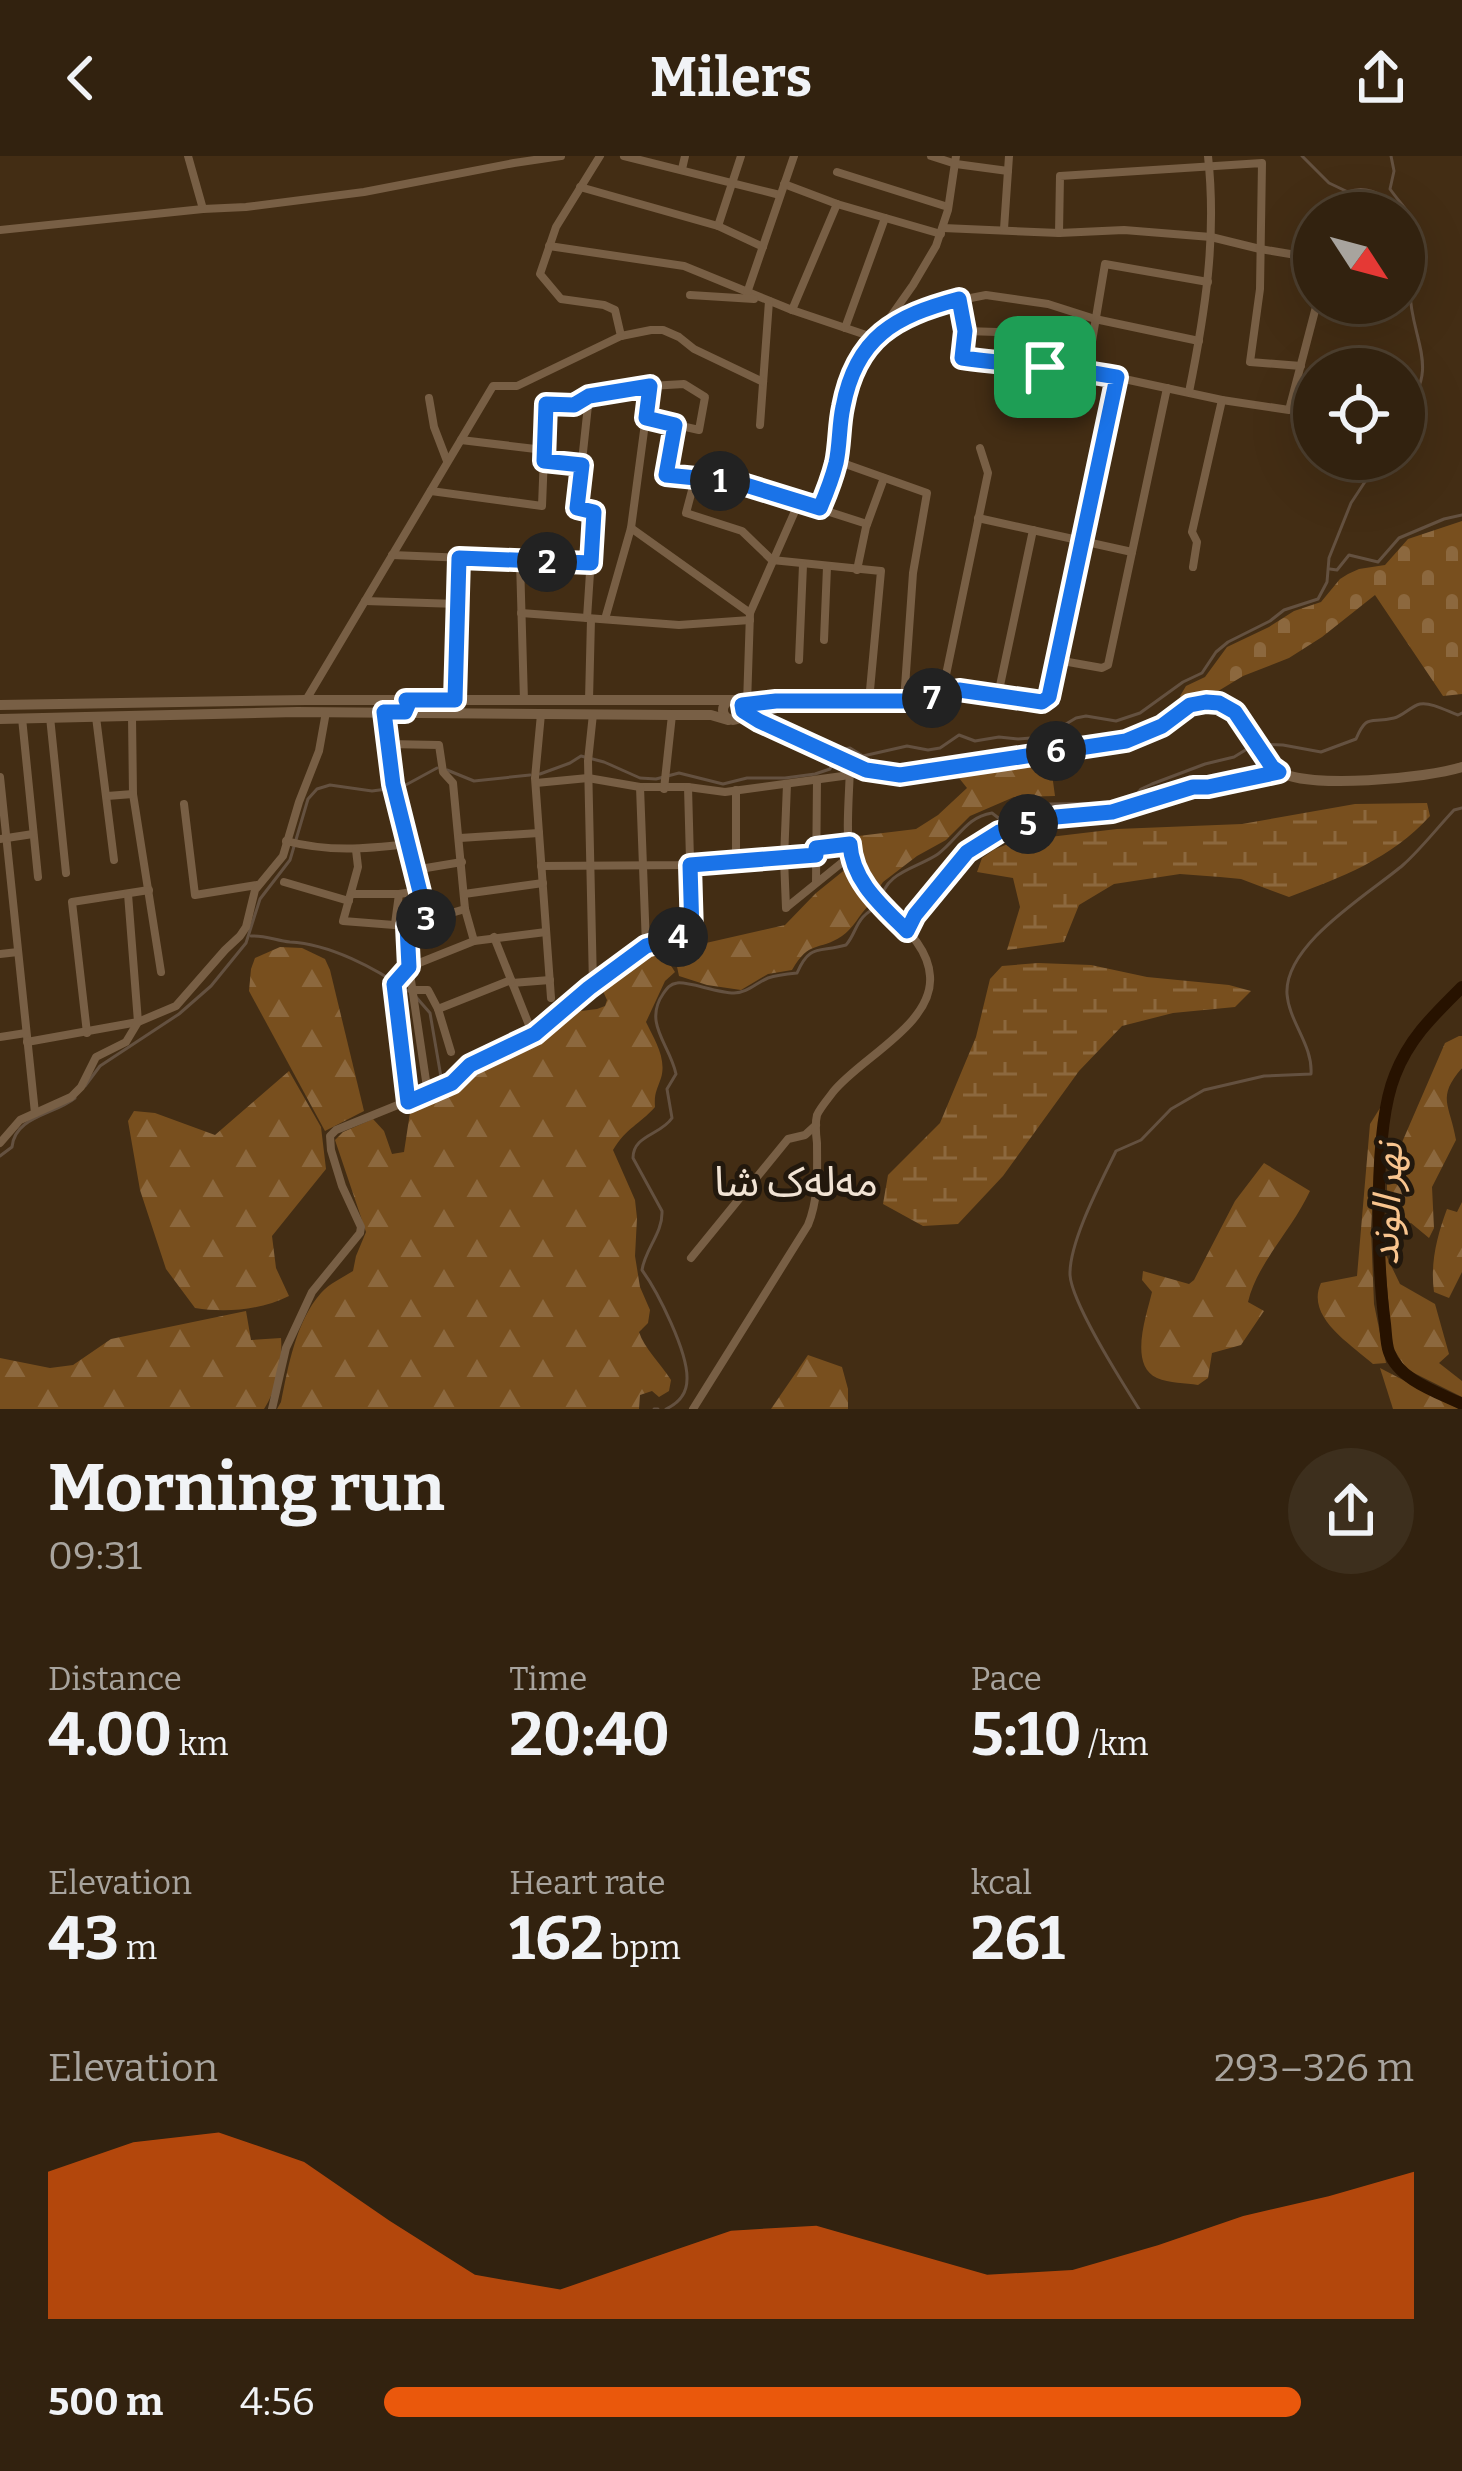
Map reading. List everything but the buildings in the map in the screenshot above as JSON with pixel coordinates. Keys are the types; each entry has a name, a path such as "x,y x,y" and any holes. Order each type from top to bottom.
{"main road":[{"path":"0,719 306,700 541,714 591,708 738,710 845,763 900,775 1126,741 1162,726 1190,705 1206,702 1235,712 1272,767 1302,779 1421,777 1462,767"},
{"path":"421,706 455,700 524,700 673,715 710,716 738,710"},
{"path":"0,705 102,712"},
{"path":"128,711 384,712 405,706"}],"street":[{"path":"188,156 203,209"},
{"path":"0,230 364,192 561,156"},
{"path":"600,156 556,227 540,274 561,299 610,307 622,336"},
{"path":"624,156 781,195"},
{"path":"682,169 685,156"},
{"path":"718,226 740,156"},
{"path":"747,292 794,156"},
{"path":"931,156 1008,171"},
{"path":"1004,229 1009,156"},
{"path":"820,508 837,461 850,379 921,272 942,231 956,160"},
{"path":"1189,392 1208,282 1209,161"},
{"path":"1059,233 1060,176 1209,161 1262,163 1260,299 1250,362 1293,365"},
{"path":"837,172 948,207"},
{"path":"784,184 837,204 942,231 1124,230 1211,237 1293,254"},
{"path":"580,187 718,226 763,247"},
{"path":"792,310 837,204"},
{"path":"845,328 885,218"},
{"path":"549,246 683,266 792,310 877,335 914,314 959,299 986,296 1048,304 1199,341"},
{"path":"1087,371 1105,264 1208,282"},
{"path":"690,295 769,301"},
{"path":"959,299 965,331 962,358 1087,371 1289,410 1293,396"},
{"path":"760,425 769,301"},
{"path":"306,700 493,386 517,386 622,336 663,330 764,382"},
{"path":"965,331 1046,342"},
{"path":"799,502 750,616 738,710 776,701 920,701 959,690 1042,702 1047,700 1057,660 1117,377"},
{"path":"431,491 542,506 546,404 574,405 650,386 684,384 705,397 699,430 646,418"},
{"path":"605,619 631,528 650,386"},
{"path":"1057,660 1108,665 1167,388"},
{"path":"429,398 447,463"},
{"path":"1193,567 1197,542 1192,532 1222,400"},
{"path":"589,401 577,508 594,512 588,757 593,985"},
{"path":"675,425 666,475 736,482 867,524"},
{"path":"461,440 582,465"},
{"path":"941,695 988,472 980,448"},
{"path":"837,461 927,494 913,573 904,701"},
{"path":"694,478 686,513 742,531 772,560 881,572 869,701"},
{"path":"857,570 884,478"},
{"path":"978,518 1132,552"},
{"path":"631,528 750,616"},
{"path":"998,695 1033,530"},
{"path":"392,555 591,563"},
{"path":"455,700 459,558"},
{"path":"520,561 524,700"},
{"path":"799,660 803,565"},
{"path":"824,640 827,567"},
{"path":"365,601 458,604"},
{"path":"521,614 679,625 750,616"},
{"path":"128,711 133,794 161,972"},
{"path":"102,712 114,860"},
{"path":"0,1037 87,1033 138,1022 176,1006 240,936 259,885 291,842 319,752 326,712"},
{"path":"384,712 394,788 427,920"},
{"path":"541,714 536,777 551,998"},
{"path":"664,789 673,715"},
{"path":"50,717 66,873"},
{"path":"22,718 38,877"},
{"path":"387,744 440,745 442,768 453,783 465,909 474,941"},
{"path":"536,777 725,792 817,780 845,763 850,856 873,898 919,945 929,969 929,991 921,1010 854,1069 818,1114 818,1186 808,1225 693,1409"},
{"path":"907,931 967,852 999,832 1056,817 1112,812 1193,787 1279,772"},
{"path":"0,777 35,1114"},
{"path":"816,882 817,780"},
{"path":"787,784 786,908 850,856"},
{"path":"640,787 646,946"},
{"path":"272,1409 286,1348 312,1292 360,1233 330,1136 354,1121 452,1083 470,1065 533,1035 646,946 692,933 688,787"},
{"path":"736,790 736,862"},
{"path":"107,796 133,794"},
{"path":"184,804 196,895 259,885"},
{"path":"460,838 539,833"},
{"path":"3,839 33,834"},
{"path":"291,842 356,850 408,844"},
{"path":"541,866 784,859 850,844"},
{"path":"356,850 358,867 343,921 407,926 465,909"},
{"path":"414,870 462,862"},
{"path":"284,882 350,898 419,891"},
{"path":"464,894 543,883"},
{"path":"87,1033 72,902 149,890"},
{"path":"0,1143 20,1120 71,1097 96,1057 126,1042 138,1022 128,894"},
{"path":"395,924 399,894"},
{"path":"407,926 428,1094"},
{"path":"408,1102 396,980 409,967 474,941 546,932"},
{"path":"494,937 533,1035"},
{"path":"0,954 18,952"},
{"path":"438,1009 512,981 550,980"},
{"path":"412,991 428,990 451,1052"},
{"path":"692,1258 788,1139 805,1135 817,1124"}],"green space":[{"path":"1462,521 1462,694 1443,696 1375,595 1289,658 1243,676 1210,696 1184,702 1180,696 1186,686 1205,677 1227,647 1321,602 1348,574 1385,565 1408,539"},
{"path":"1025,766 1051,767 1055,796 1014,797 970,816 876,892 857,865 850,837 916,829 967,788 959,778"},
{"path":"1427,803 1430,816 1399,844 1309,890 1289,897 1241,879 1180,874 1114,884 1079,905 1064,942 1007,950 1020,907 1013,878 977,872 982,858 1016,841 1117,829 1242,824 1355,804"},
{"path":"847,868 869,905 846,933 809,950 792,970 768,974 741,990 679,976 676,962 684,948 785,925"},
{"path":"280,947 302,948 325,959 330,970 364,1111 325,1131 249,991 255,958"},
{"path":"661,950 675,972 665,981 646,1022 662,1063 655,1107 613,1150 635,1200 635,1256 650,1310 648,1323 639,1332 671,1380 669,1391 659,1397 652,1391 640,1395 639,1409 277,1409 305,1317 325,1289 353,1271 366,1232 335,1140 373,1119 384,1131 392,1154 404,1152 411,1106 536,1046 573,1012 605,1006 601,987 606,981 628,964"},
{"path":"1091,965 1251,991 1235,1007 1173,1013 1122,1026 1079,1071 1003,1176 958,1224 923,1226 883,1204 888,1175 940,1123 976,1037 990,979 1002,966"},
{"path":"1459,1036 1462,1068 1447,1094 1456,1140 1432,1187 1434,1228 1429,1238 1411,1223 1387,1227 1387,1177 1445,1043"},
{"path":"289,1071 321,1127 326,1169 272,1236 276,1268 289,1296 243,1309 195,1308 166,1269 140,1190 128,1121 134,1111 155,1113 215,1135"},
{"path":"1380,1108 1371,1229 1374,1304 1386,1363 1373,1364 1333,1329 1319,1307 1318,1295 1321,1283 1357,1276 1370,1124"},
{"path":"1264,1163 1310,1191 1253,1288 1248,1302 1264,1311 1241,1345 1212,1353 1208,1378 1198,1385 1157,1378 1148,1371 1141,1351 1152,1292 1142,1280 1143,1271 1189,1284 1194,1280 1235,1201"},
{"path":"1462,1202 1462,1272 1449,1298 1434,1292 1434,1260 1447,1209 1457,1212"},
{"path":"1384,1251 1400,1284 1435,1304 1449,1354 1439,1363 1462,1381 1462,1397 1406,1369 1392,1346"},
{"path":"246,1311 251,1340 281,1338 278,1375 264,1409 0,1409 0,1358 50,1368 73,1365 111,1339"},
{"path":"808,1355 842,1367 848,1409 771,1409"},
{"path":"1380,1368 1459,1409 1393,1409"}],"waterway":[{"path":"1302,156 1329,183 1348,192"},
{"path":"1391,156 1390,189 1419,228 1423,247 1410,291 1420,348"},
{"path":"1348,192 1372,192"},
{"path":"838,750 850,748 863,756 907,746 940,748 959,735 975,741 1044,737 1076,718 1116,721 1140,713 1202,673 1228,642 1284,610 1318,599 1351,503 1366,480"},
{"path":"1330,569 1337,570 1349,555 1378,562 1399,538 1462,515"},
{"path":"1261,744 1321,752 1356,739 1367,723 1397,717 1420,704 1462,713"},
{"path":"666,1409 684,1394 686,1367 671,1323 642,1270 662,1211 633,1158 638,1144 672,1118 667,1089 676,1074 656,1015 667,988 682,983 739,993 768,978 797,973 811,953 846,945 895,877 938,854 983,815 992,813 1010,820 1028,808 1050,804 1118,803 1133,799 1152,784 1234,757 1252,746"},
{"path":"540,774 581,756 640,778 679,773 723,784 815,774 830,769 834,759"},
{"path":"85,1086 100,1066 179,1014 211,986 246,943 260,899 290,860 308,799 317,789 330,785 372,791 402,787 437,768"},
{"path":"447,770 474,781 530,775"},
{"path":"1139,1409 1088,1323 1070,1275 1080,1229 1116,1151 1141,1140 1171,1109 1204,1090 1264,1076 1311,1074 1287,994 1299,957 1331,922 1403,865 1454,810 1462,808"},
{"path":"251,936 336,952 408,991"},
{"name":"نهر الوند","path":"1462,987 1415,1038 1395,1075 1383,1128 1379,1198 1389,1352 1410,1378 1462,1404"},
{"path":"416,997 430,1013 441,1077"},
{"path":"0,1156 28,1122 75,1098"}],"district":[{"name":"مەلەک شا","path":"796,1181"}],"route":[{"path":"959,299 965,331 962,358 1045,367 1117,377 1047,700 959,690 920,701 776,701 742,705 743,711 866,770 900,775 1126,741 1162,726 1190,705 1213,702 1239,716 1279,772 1193,787 1112,812 1056,817 999,832 967,852 907,931 873,898 850,856 850,844 816,848 816,855 690,865 692,933 646,946 535,1034 470,1065 452,1083 408,1102 394,984 409,967 407,926 427,920 393,784 384,712 405,712 406,700 455,700 459,558 591,563 594,512 577,508 582,465 544,461 546,404 574,405 589,396 650,386 646,418 675,425 666,475 736,482 820,508 837,461 850,379 879,332 959,299"}]}
